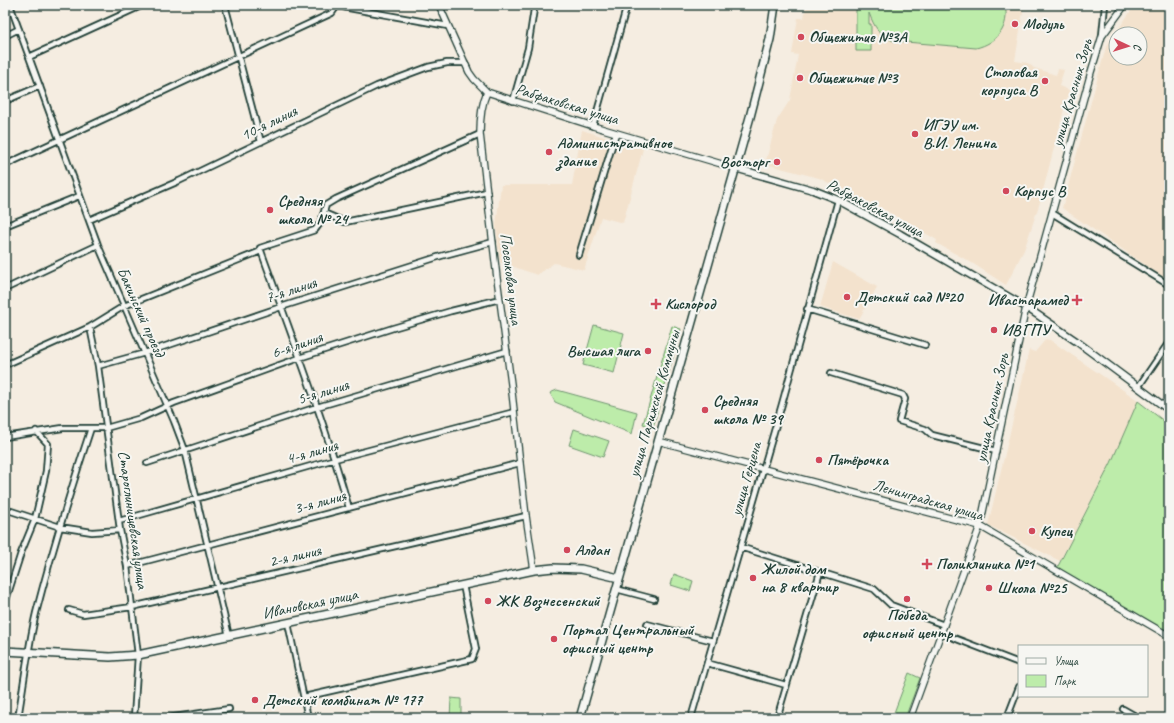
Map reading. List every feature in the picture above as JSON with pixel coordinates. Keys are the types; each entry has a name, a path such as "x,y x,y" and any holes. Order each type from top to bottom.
{"main road":[{"name":"улица Парижской Коммуны","path":"580,718 735,168 770,39 775,5"},
{"name":"Рабфаковская улица","path":"735,168 813,190 838,200 900,234 1026,306 1169,410"},
{"name":"Ивановская улица","path":"5,651 110,657 138,655 534,570 553,568 581,569 619,578"}],"street":[{"name":"Бакинский проезд","path":"10,5 98,245 168,406 185,450 229,636"},
{"path":"29,57 143,5"},
{"path":"225,5 261,142"},
{"path":"5,164 332,13 335,5 448,26"},
{"path":"439,5 474,79 487,92"},
{"path":"593,126 627,5"},
{"name":"улица Красных Зорь","path":"910,718 980,526 1026,306 1102,36 1105,5"},
{"path":"1102,36 1124,5"},
{"path":"513,101 528,48 534,9"},
{"path":"5,36 19,29"},
{"name":"10-я линия","path":"89,220 179,181 377,86 428,67 447,63 465,62"},
{"path":"5,101 40,86"},
{"name":"Рабфаковская улица","path":"487,92 593,126 735,168"},
{"name":"Поселковая улица","path":"487,92 482,103 480,134 526,516 534,570"},
{"path":"579,255 616,133"},
{"path":"5,365 90,326 124,306 261,249 314,230 321,222 326,205 336,199 480,134"},
{"path":"324,213 345,222 487,192"},
{"path":"5,226 79,196"},
{"name":"улица Герцена","path":"690,718 763,469 838,200"},
{"path":"1052,213 1169,285"},
{"name":"7-я линия","path":"98,366 145,353 281,307 435,258 493,242"},
{"path":"5,288 98,245"},
{"path":"261,249 335,459 349,508"},
{"name":"6-я линия","path":"5,437 63,428 106,428 141,418 168,406 299,358 393,328 451,311 500,299"},
{"path":"808,309 925,345"},
{"name":"Староглинищевская улица","path":"90,326 98,366 120,530 127,566 138,655 134,718"},
{"path":"1138,386 1169,342"},
{"name":"5-я линия","path":"147,463 317,407 507,351"},
{"path":"831,373 903,395 905,399 899,421 925,429 932,435 996,451"},
{"name":"4-я линия","path":"119,520 335,459 514,412"},
{"path":"18,718 37,612 60,527 91,428"},
{"path":"5,601 21,553 35,519 46,471 48,444 36,431"},
{"name":"Ленинградская улица","path":"658,441 980,526 1169,636"},
{"name":"3-я линия","path":"127,566 520,463"},
{"path":"5,509 60,527 92,532 120,530"},
{"name":"2-я линия","path":"69,610 83,614 132,607 526,516"},
{"path":"740,547 874,589 891,605 944,625"},
{"path":"783,718 777,717 820,572"},
{"path":"304,697 472,659 476,649 463,585"},
{"path":"616,589 654,599"},
{"path":"288,623 308,718"},
{"path":"647,624 713,641"},
{"path":"941,633 1018,663"},
{"path":"707,663 786,685"},
{"path":"1007,718 1018,690"},
{"path":"167,718 229,709"},
{"path":"1123,709 1139,718"},
{"path":"5,718 10,718"}],"shaded area":[{"name":"ИГЭУ им. В.И. Ленина","path":"806,5 1024,5 1015,61 1028,63 1034,68 1056,75 1058,69 1064,70 1059,86 1069,90 1040,202 1024,250 1006,285 972,263 936,243 937,240 871,202 870,204 819,178 765,164 777,120 790,100 798,55 792,54 798,18 804,18"},
{"path":"1135,5 1169,5 1169,281 1062,208 1106,47 1108,44 1108,66 1148,66 1148,26 1120,26"},
{"path":"582,130 643,149 623,223 601,217 584,270 554,263 537,275 500,262 496,225 501,185 572,185"},
{"name":"Детский сад №20","path":"833,262 877,287 859,319 820,307"},
{"path":"1046,339 1050,340 1142,403 1060,561 988,525 1029,350 1035,352"}],"green space":[{"path":"856,5 1005,5 1006,20 1004,27 996,38 983,46 976,48 894,41 884,36 878,30 869,13 869,24 871,24 871,51 856,51"},
{"path":"594,325 624,333 614,373 583,365"},
{"path":"672,326 681,329 653,427 643,424"},
{"path":"557,390 637,412 632,434 555,402 550,393"},
{"path":"1138,401 1169,425 1169,637 1056,570 1111,463"},
{"path":"574,429 609,441 603,457 569,445"},
{"path":"674,574 693,581 690,591 671,585"},
{"path":"909,673 920,678 905,718 892,718"},
{"path":"451,698 461,699 461,718 450,718"}],"place":[{"name":"Модуль","path":"1015,24"},
{"name":"Общежитие №3А","path":"801,37"},
{"name":"Общежитие №3","path":"800,78"},
{"name":"Столовая корпуса В","path":"1045,81"},
{"name":"ИГЭУ им. В.И. Ленина","path":"915,134"},
{"name":"Административное здание","path":"549,152"},
{"name":"Восторг","path":"777,162"},
{"name":"Корпус В","path":"1006,191"},
{"name":"Средняя школа № 24","path":"270,210"},
{"name":"Детский сад №20","path":"847,297"},
{"name":"Ивастарамед","path":"1077,300"},
{"name":"Кислород","path":"656,304"},
{"name":"ИВГПУ","path":"994,330"},
{"name":"Высшая лига","path":"648,351"},
{"name":"Средняя школа № 39","path":"705,410"},
{"name":"Пятёрочка","path":"819,460"},
{"name":"Купец","path":"1032,531"},
{"name":"Алдан","path":"567,550"},
{"name":"Поликлиника №1","path":"927,564"},
{"name":"Жилой дом на 8 квартир","path":"753,578"},
{"name":"Школа №25","path":"989,588"},
{"name":"Победа офисный центр","path":"907,599"},
{"name":"ЖК Вознесенский","path":"488,601"},
{"name":"Портал Центральный офисный центр","path":"554,639"},
{"name":"Детский комбинат № 177","path":"255,700"}]}
